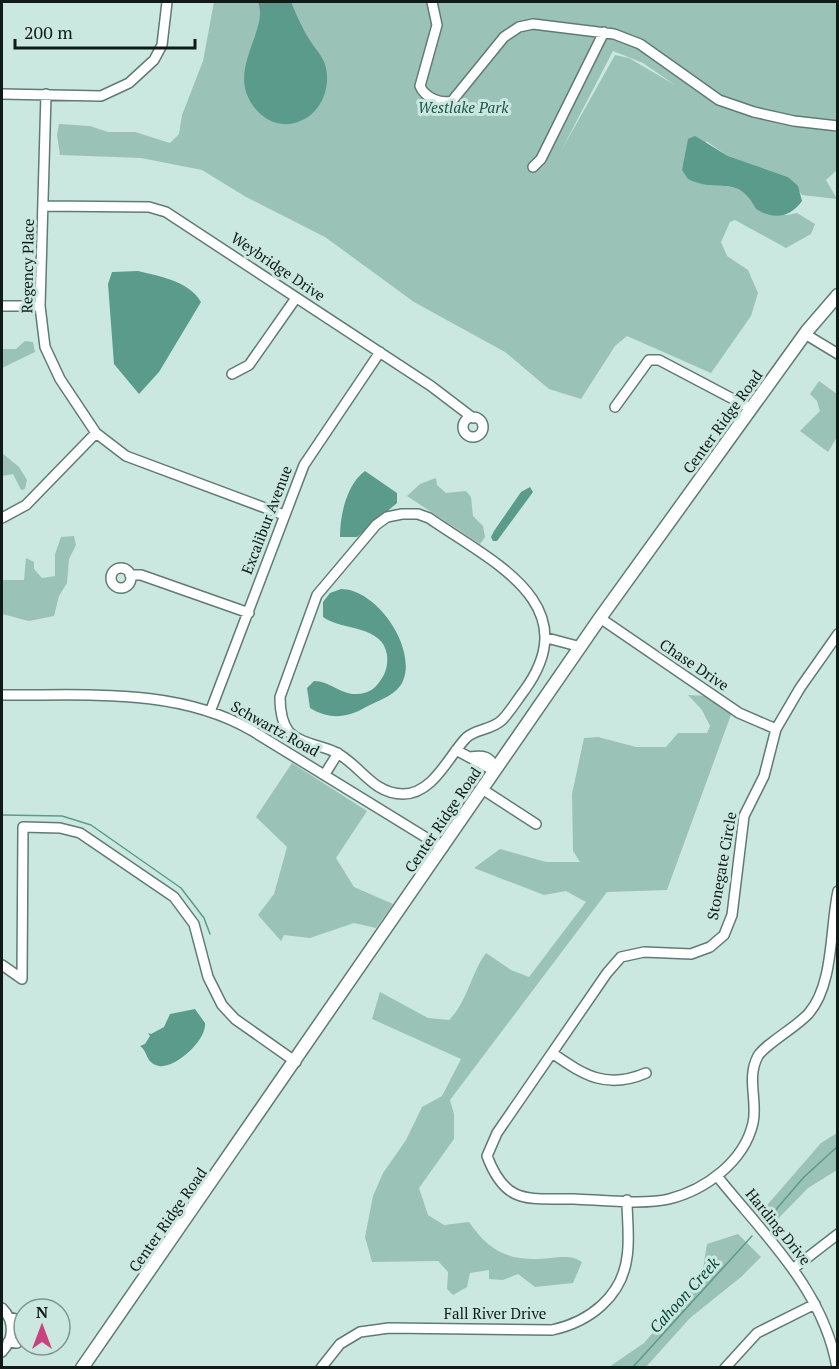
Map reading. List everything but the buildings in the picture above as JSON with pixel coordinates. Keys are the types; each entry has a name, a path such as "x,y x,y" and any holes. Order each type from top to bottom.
{"main road":[{"name":"Center Ridge Road","path":"82,1368 296,1062 600,618 805,334 837,296"}],"street":[{"path":"2,94 101,96 129,83 154,60 162,45 167,2"},
{"path":"432,2 437,25 421,80 423,92 442,102 452,101 504,37 519,27 533,24 604,32 640,44 719,100 754,112 794,121 837,126"},
{"path":"533,167 541,159 604,32"},
{"name":"Regency Place","path":"46,94 40,306 45,347 60,379 96,433 126,456 284,515"},
{"name":"Weybridge Drive","path":"44,206 149,207 166,212 431,386 473,418"},
{"path":"232,374 249,365 296,298"},
{"path":"2,306 40,306"},
{"path":"805,334 837,354"},
{"name":"Excalibur Avenue","path":"210,712 304,465 380,352"},
{"path":"615,407 649,360 659,360 752,409"},
{"path":"2,518 26,506 96,433"},
{"path":"417,514 429,518 520,581 540,608 547,638 544,655 535,676 502,721 468,736 429,784 405,794 383,790 338,753 306,743 288,731 280,710 280,697 317,595 376,525 387,517 417,514"},
{"path":"130,575 141,575 249,613"},
{"name":"Chase Drive","path":"600,618 739,713 776,729"},
{"name":"Stonegate Circle","path":"552,1053 607,973 621,957 644,952 691,954 710,947 724,935 732,915 744,816 764,776 776,729 800,688 837,634"},
{"path":"547,638 581,647"},
{"name":"Schwartz Road","path":"2,695 142,698 174,702 210,712 239,723 443,848"},
{"path":"456,750 489,768 496,768"},
{"path":"325,774 338,753"},
{"path":"482,789 536,824"},
{"path":"2,965 22,980 23,827 74,831 93,841 178,901 194,924 210,983 222,1005 235,1019 296,1062"},
{"path":"646,1073 631,1079 595,1079 552,1053 497,1133 487,1156 496,1178 506,1190 525,1198 668,1200 694,1190 717,1176 730,1164 752,1127 752,1077 759,1054 796,1027 822,994 837,891"},
{"name":"Harding Drive","path":"717,1176 794,1268 815,1304 834,1352 837,1368"},
{"name":"Fall River Drive","path":"321,1368 340,1344 360,1332 389,1328 552,1330 574,1325 606,1302 621,1276 627,1258 627,1200"},
{"path":"794,1268 837,1234"},
{"path":"725,1368 757,1333 815,1304"},
{"path":"2,1308 9,1317 11,1329 8,1342 2,1352"}],"green space":[{"name":"Westlake Park","path":"214,2 837,2 837,170 826,180 837,199 802,195 788,177 728,156 706,141 710,184 738,189 748,196 756,209 787,215 797,213 815,224 811,234 786,248 735,220 730,222 721,242 727,256 748,270 758,293 751,316 711,373 627,336 615,346 581,399 549,389 505,352 414,302 325,237 246,197 202,170 141,158 60,155 57,135 59,124 90,126 108,132 135,132 170,143 179,134 182,115 203,61","holes":["613,51 643,63 675,85 629,58 615,55 561,151"]},
{"path":"25,341 33,342 35,352 2,368 2,349 16,349"},
{"path":"819,381 837,394 837,437 828,452 800,431 820,411 817,401 810,394"},
{"path":"2,453 19,467 27,480 25,489 21,490 13,474 2,476"},
{"path":"436,478 437,485 446,493 466,491 471,497 473,516 483,526 485,537 480,544 407,496 420,484"},
{"path":"74,536 76,545 69,559 67,583 59,596 54,616 29,621 2,614 2,580 24,580 26,558 34,562 34,569 42,578 55,576 55,554 61,537"},
{"path":"688,695 709,696 732,712 667,890 607,892 450,1100 454,1114 454,1139 419,1188 428,1215 444,1225 469,1222 486,1242 504,1254 524,1259 571,1257 582,1262 573,1283 535,1287 518,1274 503,1280 489,1279 489,1270 470,1273 467,1287 453,1295 447,1289 448,1272 438,1261 372,1262 365,1237 373,1196 383,1173 406,1140 422,1107 442,1096 461,1059 372,1019 380,992 428,1018 449,1020 461,1005 486,953 511,970 529,977 586,902 566,891 544,895 474,868 500,849 546,862 580,862 573,851 572,794 584,738 598,737 636,747 666,747 678,733 707,733 710,726 702,710"},
{"path":"292,763 367,811 336,858 354,887 393,904 376,928 354,923 310,938 284,935 281,941 258,915 274,894 287,847 256,817"},
{"path":"837,1133 837,1170 808,1188 772,1225 761,1214 762,1211 821,1143"},
{"path":"738,1234 761,1257 741,1277 690,1318 646,1367 609,1367 644,1343 702,1275 707,1244"}],"shaded area":[{"path":"258,2 291,2 304,30 325,64 327,75 325,92 319,106 309,116 297,122 284,124 271,121 259,113 249,99 244,73 259,23"},
{"path":"695,136 728,156 788,177 798,186 802,201 787,214 769,215 756,209 742,191 688,179 682,170 688,139"},
{"path":"138,271 181,284 196,295 201,302 159,372 139,394 114,364 108,284 112,272"},
{"path":"365,471 397,493 397,503 357,537 340,537 345,501 353,484"},
{"path":"530,487 533,492 497,541 493,541 491,537 494,531 521,492"},
{"path":"341,589 355,592 380,609 399,637 406,668 403,681 392,694 352,713 331,716 310,708 307,688 314,681 351,694 364,693 378,684 385,672 387,662 384,645 378,638 370,633 323,617 323,602 330,593"},
{"path":"195,1009 205,1023 196,1045 181,1058 166,1066 159,1066 151,1062 140,1046 145,1044 150,1036 148,1033 151,1034 164,1027 170,1014"}],"waterway":[{"path":"2,815 62,816 91,825 181,888 204,918 210,934"},
{"name":"Cahoon Creek","path":"766,1221 804,1177 838,1146"},
{"name":"Cahoon Creek","path":"632,1368 752,1236"}]}
